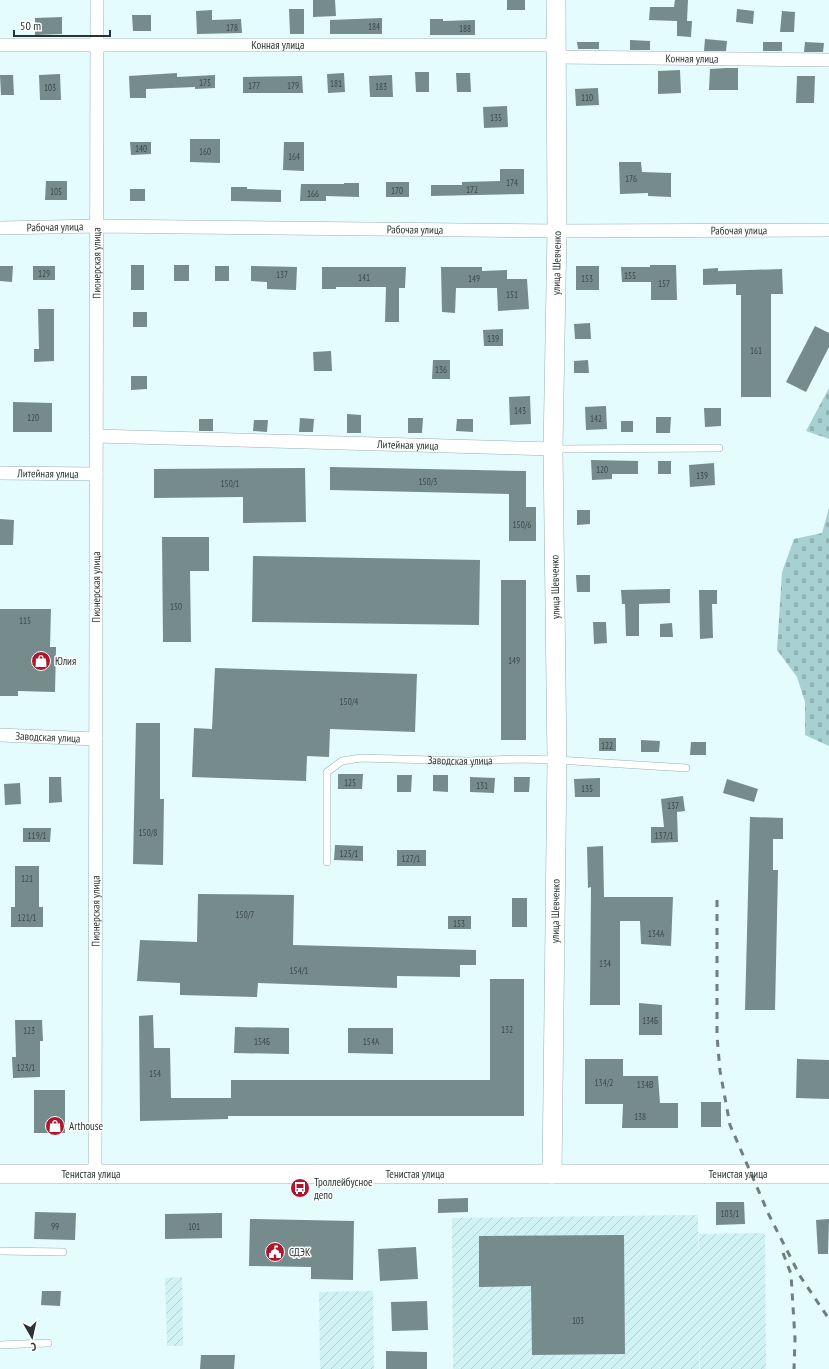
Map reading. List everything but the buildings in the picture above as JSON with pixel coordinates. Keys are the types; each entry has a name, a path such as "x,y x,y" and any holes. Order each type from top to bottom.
{"street":[{"name":"Пионерская улица","path":"94,1174 97,0"},
{"name":"улица Шевченко","path":"552,1174 557,760 553,449 557,230 556,0"},
{"name":"Конная улица","path":"0,45 556,51 829,60"},
{"name":"Рабочая улица","path":"0,228 97,226 557,230 829,230"},
{"name":"Литейная улица","path":"96,436 553,449"},
{"name":"Литейная улица","path":"0,473 96,474"},
{"name":"Заводская улица","path":"0,735 96,739"},
{"name":"Тенистая улица","path":"0,1174 829,1174"}],"lane":[{"name":"Литейная улица","path":"553,449 719,448"},
{"name":"Заводская улица","path":"326,862 327,772 342,761 362,758 468,761 518,759 686,768"},
{"path":"0,1251 63,1252"},
{"path":"0,1345 48,1343"}],"shaded area":[{"path":"698,1215 698,1256 699,1234 765,1233 766,1369 700,1369 699,1331 699,1369 453,1369 452,1218"},
{"path":"182,1277 183,1346 167,1346 165,1278"},
{"path":"373,1291 374,1369 320,1369 319,1292"}],"green space":[{"path":"829,388 829,439 806,431"},
{"path":"829,508 829,746 805,735 805,702 797,677 777,650 782,572 794,539 822,533"}],"railway":[{"path":"717,900 717,1036 720,1071 730,1125 769,1215 800,1276 829,1319"},
{"path":"783,1253 791,1274 795,1339 794,1369"}],"place":[{"name":"Юлия","path":"41,661"},
{"name":"Arthouse","path":"55,1126"},
{"name":"Троллейбусное депо","path":"300,1188"},
{"name":"СДЭК","path":"275,1252"}]}
